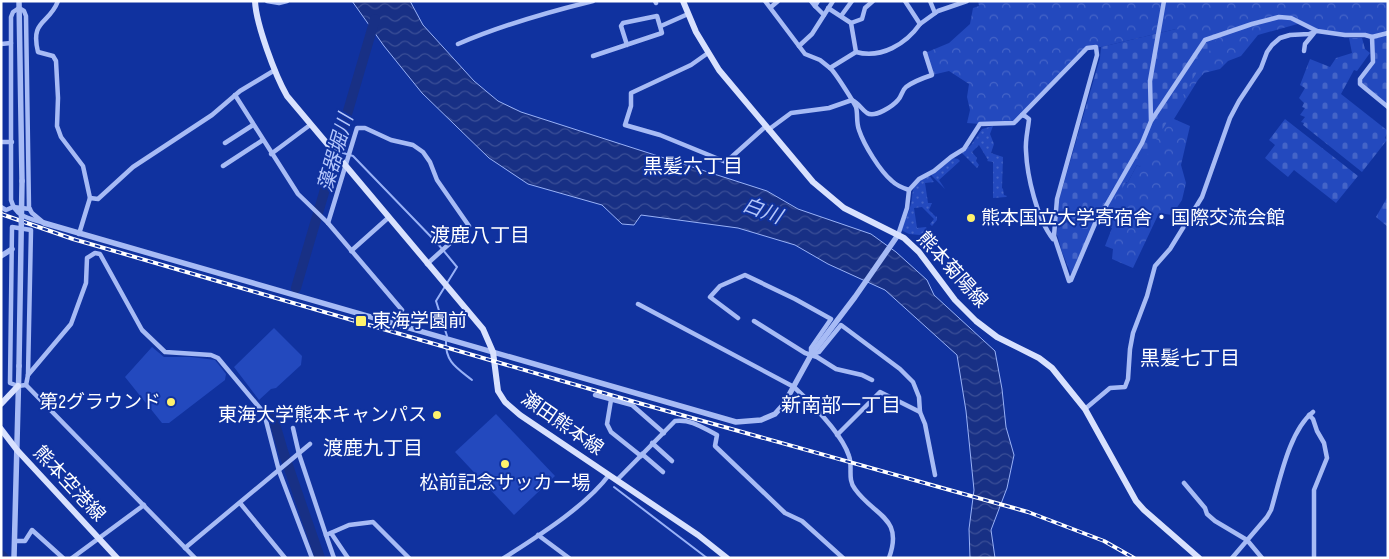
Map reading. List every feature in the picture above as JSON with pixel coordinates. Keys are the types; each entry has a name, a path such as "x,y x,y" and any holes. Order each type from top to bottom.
{"main road":[{"name":"瀬田熊本線","path":"255,1 255,12 286,96 483,329 493,352 496,383 505,402 520,415 698,535 727,558"},
{"name":"熊本菊陽線","path":"684,1 688,14 719,70 813,182 844,208 898,235 919,252 955,300 976,321 997,337 1039,358 1052,368 1085,409 1136,501 1199,558"},
{"path":"1,404 18,386"},
{"name":"熊本空港線","path":"1,429 17,450 117,558"}],"street":[{"path":"14,558 22,181 19,1"},
{"path":"58,1 56,7 39,24 35,40 38,52 53,56 56,62 57,126 61,137 83,166 90,198 79,234"},
{"path":"267,1 279,3 287,1"},
{"path":"458,44 481,34 593,1"},
{"path":"766,1 805,54 820,60 830,68 852,100 856,110 857,124 865,143 890,180 909,190"},
{"path":"771,7 778,1"},
{"path":"811,1 817,4 824,15"},
{"path":"799,46 812,34 833,1"},
{"path":"841,16 852,1"},
{"path":"828,8 851,22 862,19 865,8 873,1"},
{"path":"905,1 920,24"},
{"path":"930,1 935,13"},
{"path":"830,68 856,52 864,54 884,52 913,35 920,24 935,13 967,1"},
{"path":"1151,121 1151,71 1164,1"},
{"path":"19,8 13,12 11,43 11,200 18,214 79,234 736,422 761,420 775,414 784,404 810,355 855,297 898,235 907,208 909,190 918,179 934,171 964,149 980,124 1014,123 1087,48 1096,47 1097,55 1057,198 1054,236 1069,281 1097,219 1142,143 1151,121 1205,40 1252,24 1280,17 1291,18 1317,31 1345,35 1365,35 1372,38 1388,33"},
{"path":"19,8 24,11 26,16 30,209 32,214 44,223"},
{"path":"661,26 688,14"},
{"path":"593,56 627,45 662,33 657,16 623,23 621,26 627,45"},
{"path":"851,22 856,52"},
{"path":"1304,51 1305,44 1317,31"},
{"path":"1085,409 1110,388 1125,387 1128,379 1133,333 1147,296 1155,266 1170,249 1202,197 1230,118 1243,94 1261,68 1267,52 1280,38 1317,31"},
{"path":"1372,38 1373,62 1360,79 1360,84 1388,107"},
{"path":"1,44 11,43"},
{"path":"708,53 682,70 631,93 631,106 625,126 660,135 726,162 766,128 791,113 829,108 852,100 857,102 866,113 872,114 888,108 898,101 904,89 912,83 932,75 925,53"},
{"path":"90,198 98,199 134,167 212,115 255,81 275,70"},
{"path":"235,95 298,194 328,223 402,310"},
{"path":"1022,115 1028,119 1026,150 1035,201 1046,230 1055,241"},
{"path":"225,143 253,125"},
{"path":"271,154 310,125"},
{"path":"328,223 344,164 357,128 360,127 390,140 413,145 423,152 430,162 437,180 469,226 427,264"},
{"path":"223,166 263,140"},
{"path":"1,142 12,142"},
{"path":"1,207 6,210 14,207 30,209"},
{"path":"351,251 388,218"},
{"path":"12,227 31,230 28,375 26,385 10,384 12,227"},
{"path":"1,256 12,249"},
{"path":"28,375 72,324 86,283 87,258 95,253 100,254 142,330 165,352 204,354 218,358 264,413 281,470 312,558"},
{"path":"738,318 710,297 720,286 745,275 795,299 831,320 810,348 810,355"},
{"path":"638,304 794,387 813,406 837,435 849,455 851,463 849,469 853,488 891,526 894,536 889,558"},
{"path":"754,321 836,369 862,375 872,380"},
{"path":"810,355 819,352 841,325 900,368 912,382 919,397 920,412 925,424 934,476"},
{"path":"26,385 195,558"},
{"path":"837,435 880,392 920,412"},
{"path":"595,395 632,405 664,433"},
{"path":"611,400 607,424 612,432 663,472"},
{"path":"1232,558 1271,510 1291,445 1296,434 1311,414 1324,443 1327,458 1314,490 1314,558"},
{"path":"616,480 676,421 693,422 717,435 715,446 785,513 802,521 843,558"},
{"path":"292,428 334,558"},
{"path":"652,443 672,461"},
{"path":"185,548 310,444"},
{"path":"504,558 588,498 609,475"},
{"path":"1184,483 1211,518 1247,540 1262,558"},
{"path":"240,503 285,558"},
{"path":"72,558 144,505"},
{"path":"326,536 349,525 373,522 409,558"},
{"path":"15,541 25,542 32,530 62,558"},
{"path":"332,533 348,558"},
{"path":"538,535 569,558"}],"green space":[{"path":"978,1 1388,1 1388,33 1372,37 1317,31 1301,23 1258,35 1241,56 1228,61 1220,69 1204,73 1174,119 1190,126 1181,165 1186,183 1182,200 1172,215 1159,213 1133,268 1112,259 1113,249 1105,246 1112,228 1097,219 1114,186 1128,182 1137,165 1140,167 1176,29 1101,47 1087,48 1014,123 967,123 970,110 967,97 969,84 949,71 932,75 925,53 949,43 970,24 973,8 979,6"},
{"path":"1176,29 1219,35 1140,167 1137,165 1128,182 1126,182 1121,190 1114,186 1071,274 1057,234 1059,200 1100,58 1101,47"},
{"path":"1388,33 1388,107 1360,84 1373,62 1372,37"},
{"path":"1349,38 1362,38 1365,49 1370,53 1357,71 1354,70 1341,94 1388,131 1385,138 1387,140 1362,172 1303,125 1304,123 1301,122 1305,117 1300,115 1305,108 1302,107 1304,103 1299,98 1305,88 1300,85 1310,59 1330,67 1336,58 1352,53"},
{"path":"1285,119 1358,176 1336,203 1294,170 1288,177 1265,158 1275,145 1269,140"},
{"path":"993,126 990,134 994,144 991,153 1003,157 1002,188 1006,197 993,198 993,162 987,161 979,145 972,152 977,158 976,161 979,165 977,168 962,153 971,145 982,129"},
{"path":"953,158 960,161 939,180 945,189 931,175"},
{"path":"929,175 934,182 925,183 928,203 932,203 929,210 937,216 937,220 932,226 930,224 934,219 922,207 914,208 917,228 926,227 927,230 920,235 909,234 899,229 909,211 914,187"},
{"path":"1388,196 1388,227 1376,217"},
{"path":"274,328 302,356 301,365 276,388 271,389 259,400 234,367"},
{"name":"第2グラウンド","path":"152,347 164,357 191,357 215,360 226,374 225,380 169,423 162,423 125,377"},
{"name":"松前記念サッカー場","path":"496,414 555,476 514,515 455,452"}],"water":[{"name":"白川","path":"352,1 410,1 423,25 474,81 498,101 521,112 767,191 798,209 871,234 896,252 927,280 934,295 995,351 1006,427 1014,455 1007,488 991,530 995,558 970,558 969,529 974,490 966,411 957,355 885,290 828,264 795,245 738,228 641,215 634,225 622,224 602,205 528,184 489,158 422,93 384,46"}],"waterway":[{"name":"藻器堀川","path":"296,288 375,19"},
{"path":"340,152 353,156 438,244 457,267 436,301 447,336"},
{"path":"446,341 446,348 453,364 472,380"},
{"name":"藻器堀川","path":"273,417 320,558"},
{"path":"614,487 707,558"},
{"path":"1,555 4,558"}],"railway":[{"path":"1,214 73,239 231,285 635,402 1028,512 1104,541 1134,558"}],"place":[{"name":"熊本国立大学寄宿舎・国際交流会館","path":"971,218"},
{"name":"東海学園前","path":"361,321"},
{"name":"第2グラウンド","path":"171,402"},
{"name":"東海大学熊本キャンパス","path":"437,415"},
{"name":"松前記念サッカー場","path":"505,464"}],"district":[{"name":"黒髪六丁目","path":"693,167"},
{"name":"渡鹿八丁目","path":"480,236"},
{"name":"黒髪七丁目","path":"1190,359"},
{"name":"新南部一丁目","path":"841,406"},
{"name":"渡鹿九丁目","path":"373,449"}]}
